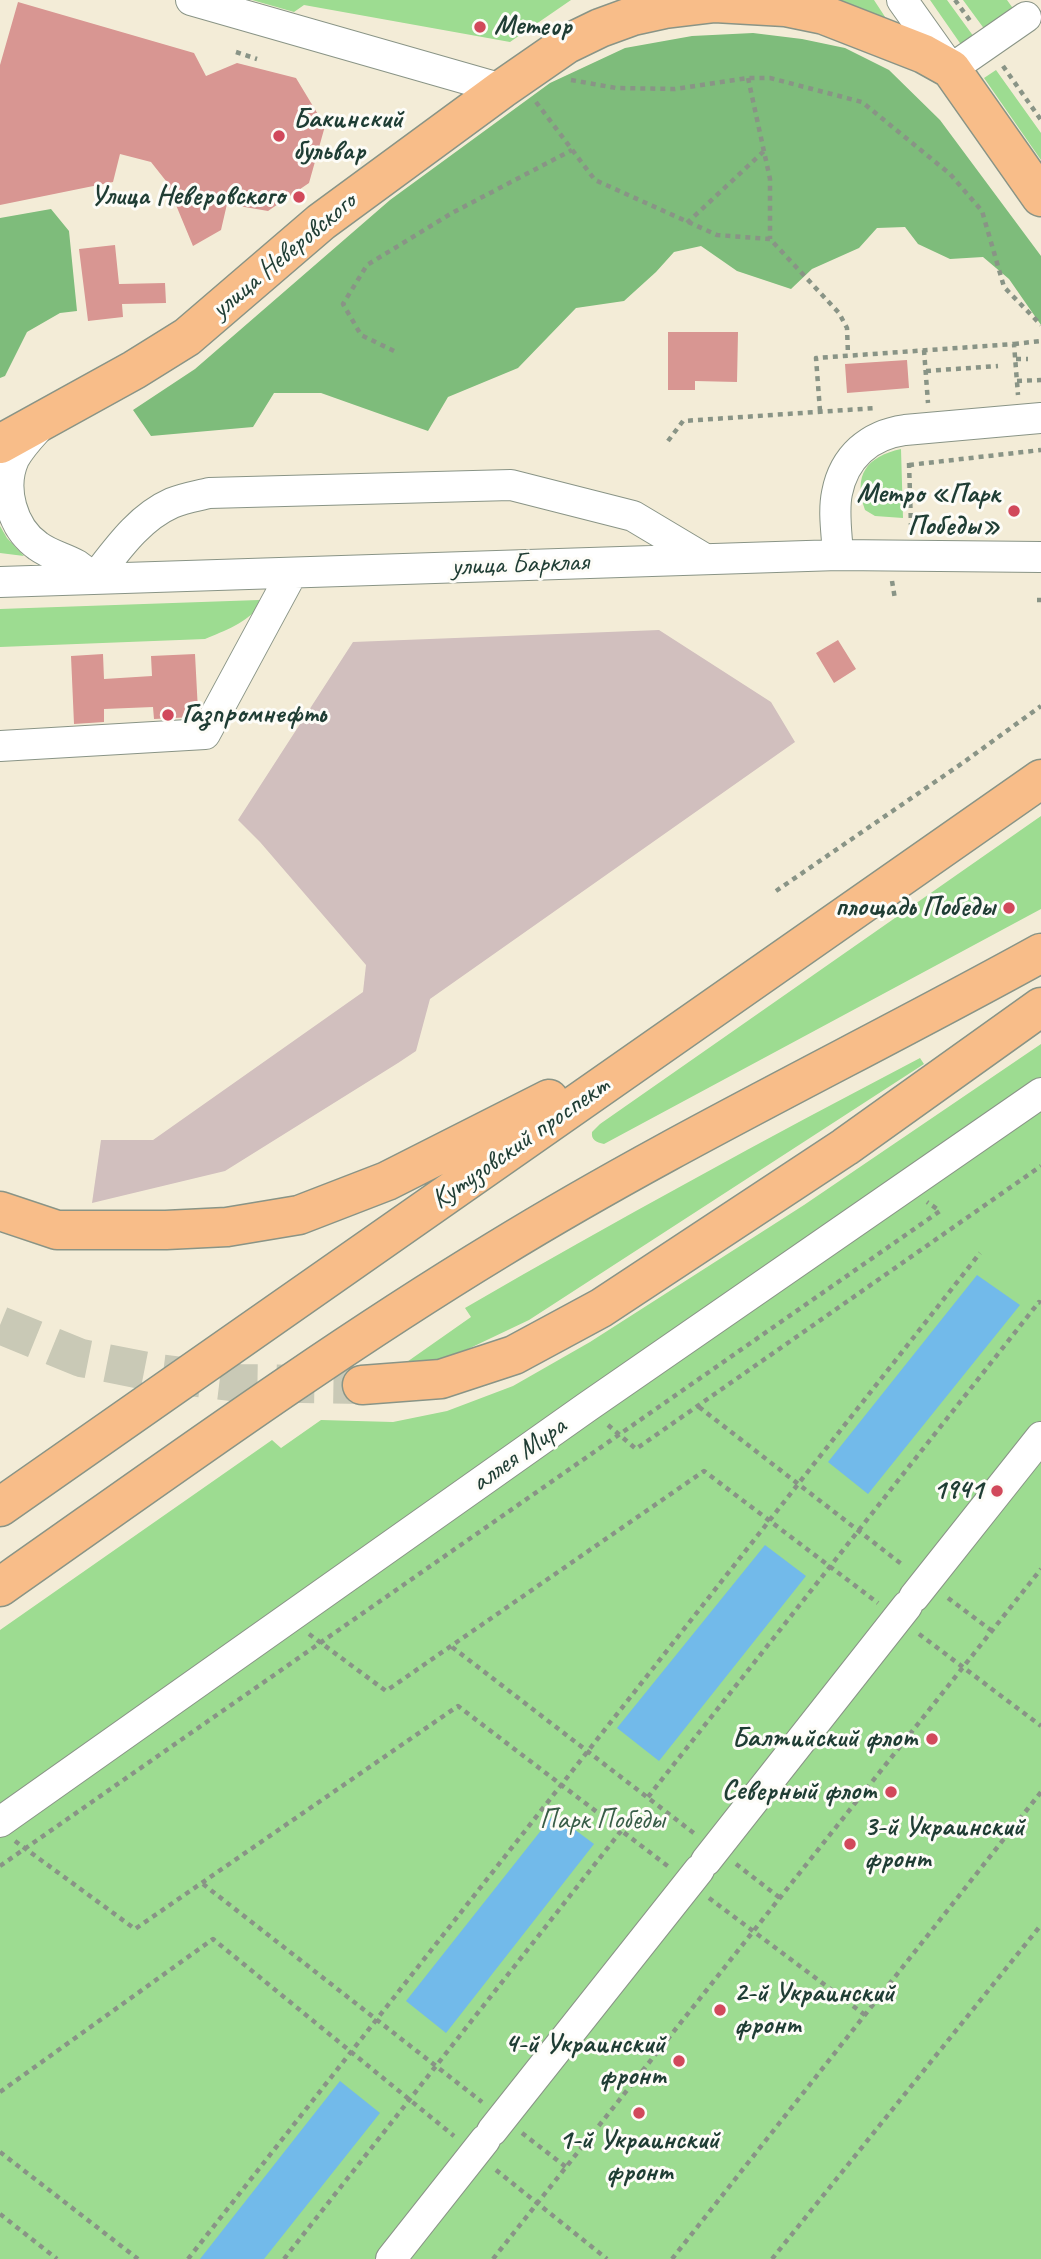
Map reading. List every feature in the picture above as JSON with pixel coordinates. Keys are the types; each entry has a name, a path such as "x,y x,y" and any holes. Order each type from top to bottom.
{"main road":[{"path":"567,61 600,28 633,16 665,9 715,3 751,4 824,15 923,54 951,69 1041,197"},
{"name":"улица Неверовского","path":"0,444 134,370 187,337 321,222 525,98 567,61"},
{"name":"Кутузовский проспект","path":"0,1507 1041,779"},
{"path":"0,1587 270,1397 499,1249 626,1175 1041,953"},
{"path":"0,1210 57,1230 227,1227 299,1215 387,1181 546,1101 724,1000"},
{"path":"362,1384 441,1379 514,1355 601,1308 845,1147 1041,1007"}],"street":[{"path":"191,0 525,98"},
{"name":"улица Неверовского","path":"567,61 624,0"},
{"path":"902,0 951,69 1026,17"},
{"path":"838,555 837,493 848,465 858,450 873,438 905,430 1041,418"},
{"path":"44,421 23,444 13,461 9,479 14,517 23,534 39,547 78,566 94,579 128,536 143,523 172,503 209,493 511,485 633,516 705,559"},
{"name":"улица Барклая","path":"0,582 838,555 1041,557"},
{"path":"0,746 205,734 292,573"},
{"name":"аллея Мира","path":"4,1830 289,1618 587,1407 1041,1093"},
{"path":"391,2259 1041,1437"}],"path":[{"path":"987,44 1041,120"},
{"path":"236,52 257,59"},
{"path":"567,61 616,88 675,89 748,78 770,78 862,102 950,174 982,211 1004,287 1041,325"},
{"path":"748,78 770,179 769,239"},
{"path":"545,93 525,98 572,149 595,180 717,235 769,239 839,313 847,328 848,355"},
{"path":"394,351 361,335 343,304 367,265 452,213 572,149"},
{"path":"687,223 764,150"},
{"path":"820,411 816,358 1041,342"},
{"path":"1014,344 1018,398"},
{"path":"924,350 928,404"},
{"path":"1016,359 1028,359"},
{"path":"926,371 998,366"},
{"path":"1017,381 1041,380"},
{"path":"915,405 941,403"},
{"path":"668,440 684,421 889,407"},
{"path":"909,465 1041,450"},
{"path":"908,457 911,525"},
{"path":"891,577 895,599"},
{"path":"776,891 1041,706"},
{"path":"587,1407 636,1449 1041,1166"},
{"path":"0,1866 940,1210"},
{"path":"188,2259 980,1253"},
{"path":"452,1647 648,1797 1041,1303"},
{"path":"699,1407 858,1532 963,1667 1041,1726"},
{"path":"289,1618 386,1691 704,1471 830,1567 992,1631"},
{"path":"493,2259 1041,1569"},
{"path":"4,1830 24,1848 135,1929 458,1706 621,1831 698,1871 753,1931 865,2015"},
{"path":"672,2259 1041,1793"},
{"path":"284,2259 621,1831"},
{"path":"203,1884 436,2066 538,2203 607,2259"},
{"path":"772,2259 1041,1925"},
{"path":"0,2092 213,1939 409,2100 566,2167"},
{"path":"0,2152 138,2259"},
{"path":"0,2214 57,2259"}],"shaded area":[{"path":"659,630 771,702 795,742 430,999 416,1051 398,1063 225,1171 92,1203 101,1140 153,1140 363,992 366,965 238,820 353,642"}],"green space":[{"name":"Метеор","path":"252,0 571,0 510,42 304,5 294,12"},
{"path":"821,0 874,0 889,23"},
{"path":"930,0 947,0 974,37 962,46"},
{"path":"963,0 1007,0 1017,14 988,34"},
{"path":"753,33 845,48 889,70 940,120 1041,256 1041,325 1009,279 983,257 950,259 918,244 905,227 877,228 859,248 812,269 791,289 737,271 701,246 674,252 624,301 576,308 518,368 448,397 428,431 321,393 274,393 253,427 151,436 133,410 195,369 390,200 550,83 625,48 692,36"},
{"path":"996,70 1041,133 1041,160 984,78"},
{"path":"51,209 69,231 77,311 60,313 27,332 5,376 0,378 0,218"},
{"path":"901,449 903,518 875,516 865,510 862,498 862,477 865,469 879,457"},
{"path":"0,526 7,538 24,556 0,553"},
{"path":"259,600 260,605 249,617 205,639 0,647 0,609"},
{"path":"1041,816 1041,909 604,1144 593,1139 592,1132 600,1124"},
{"name":"Парк Победы","path":"1041,1044 1041,2259 0,2259 0,1630 272,1440 281,1448 321,1420 393,1422 447,1411 513,1386 590,1342 804,1205"},
{"path":"920,1058 924,1064 529,1320 468,1349 437,1360 404,1364 471,1317 465,1308 691,1180"}],"water":[{"path":"977,1275 1020,1305 868,1494 828,1462"},
{"path":"765,1545 806,1576 659,1761 617,1728"},
{"path":"554,1814 594,1844 446,2033 406,2001"},
{"path":"340,2081 380,2113 264,2259 200,2259"}],"building":[{"path":"18,2 194,53 206,76 237,63 296,78 325,126 309,183 268,211 227,204 221,230 193,246 166,181 151,162 120,154 113,182 0,205 0,65"},
{"path":"115,245 119,284 165,283 166,303 122,304 123,317 88,321 79,249"},
{"path":"668,332 738,332 737,382 695,381 695,390 668,390"},
{"path":"907,360 909,388 847,393 845,364"},
{"path":"838,640 856,669 834,683 816,653"},
{"path":"103,654 104,679 152,676 151,656 195,654 198,711 194,717 154,719 153,707 104,709 104,722 74,724 71,656"}],"tunnel":[{"path":"0,1325 81,1358 157,1373 239,1383 362,1385"}],"place":[{"name":"Метеор","path":"480,27"},
{"name":"Бакинский бульвар","path":"279,136"},
{"name":"Улица Неверовского","path":"299,197"},
{"name":"Метро «Парк Победы»","path":"1014,511"},
{"name":"Газпромнефть","path":"168,715"},
{"name":"площадь Победы","path":"1009,908"},
{"name":"1941","path":"997,1491"},
{"name":"Балтийский флот","path":"932,1739"},
{"name":"Северный флот","path":"891,1792"},
{"name":"3-й Украинский фронт","path":"850,1844"},
{"name":"2-й Украинский фронт","path":"720,2010"},
{"name":"4-й Украинский фронт","path":"679,2061"},
{"name":"1-й Украинский фронт","path":"639,2113"}]}
